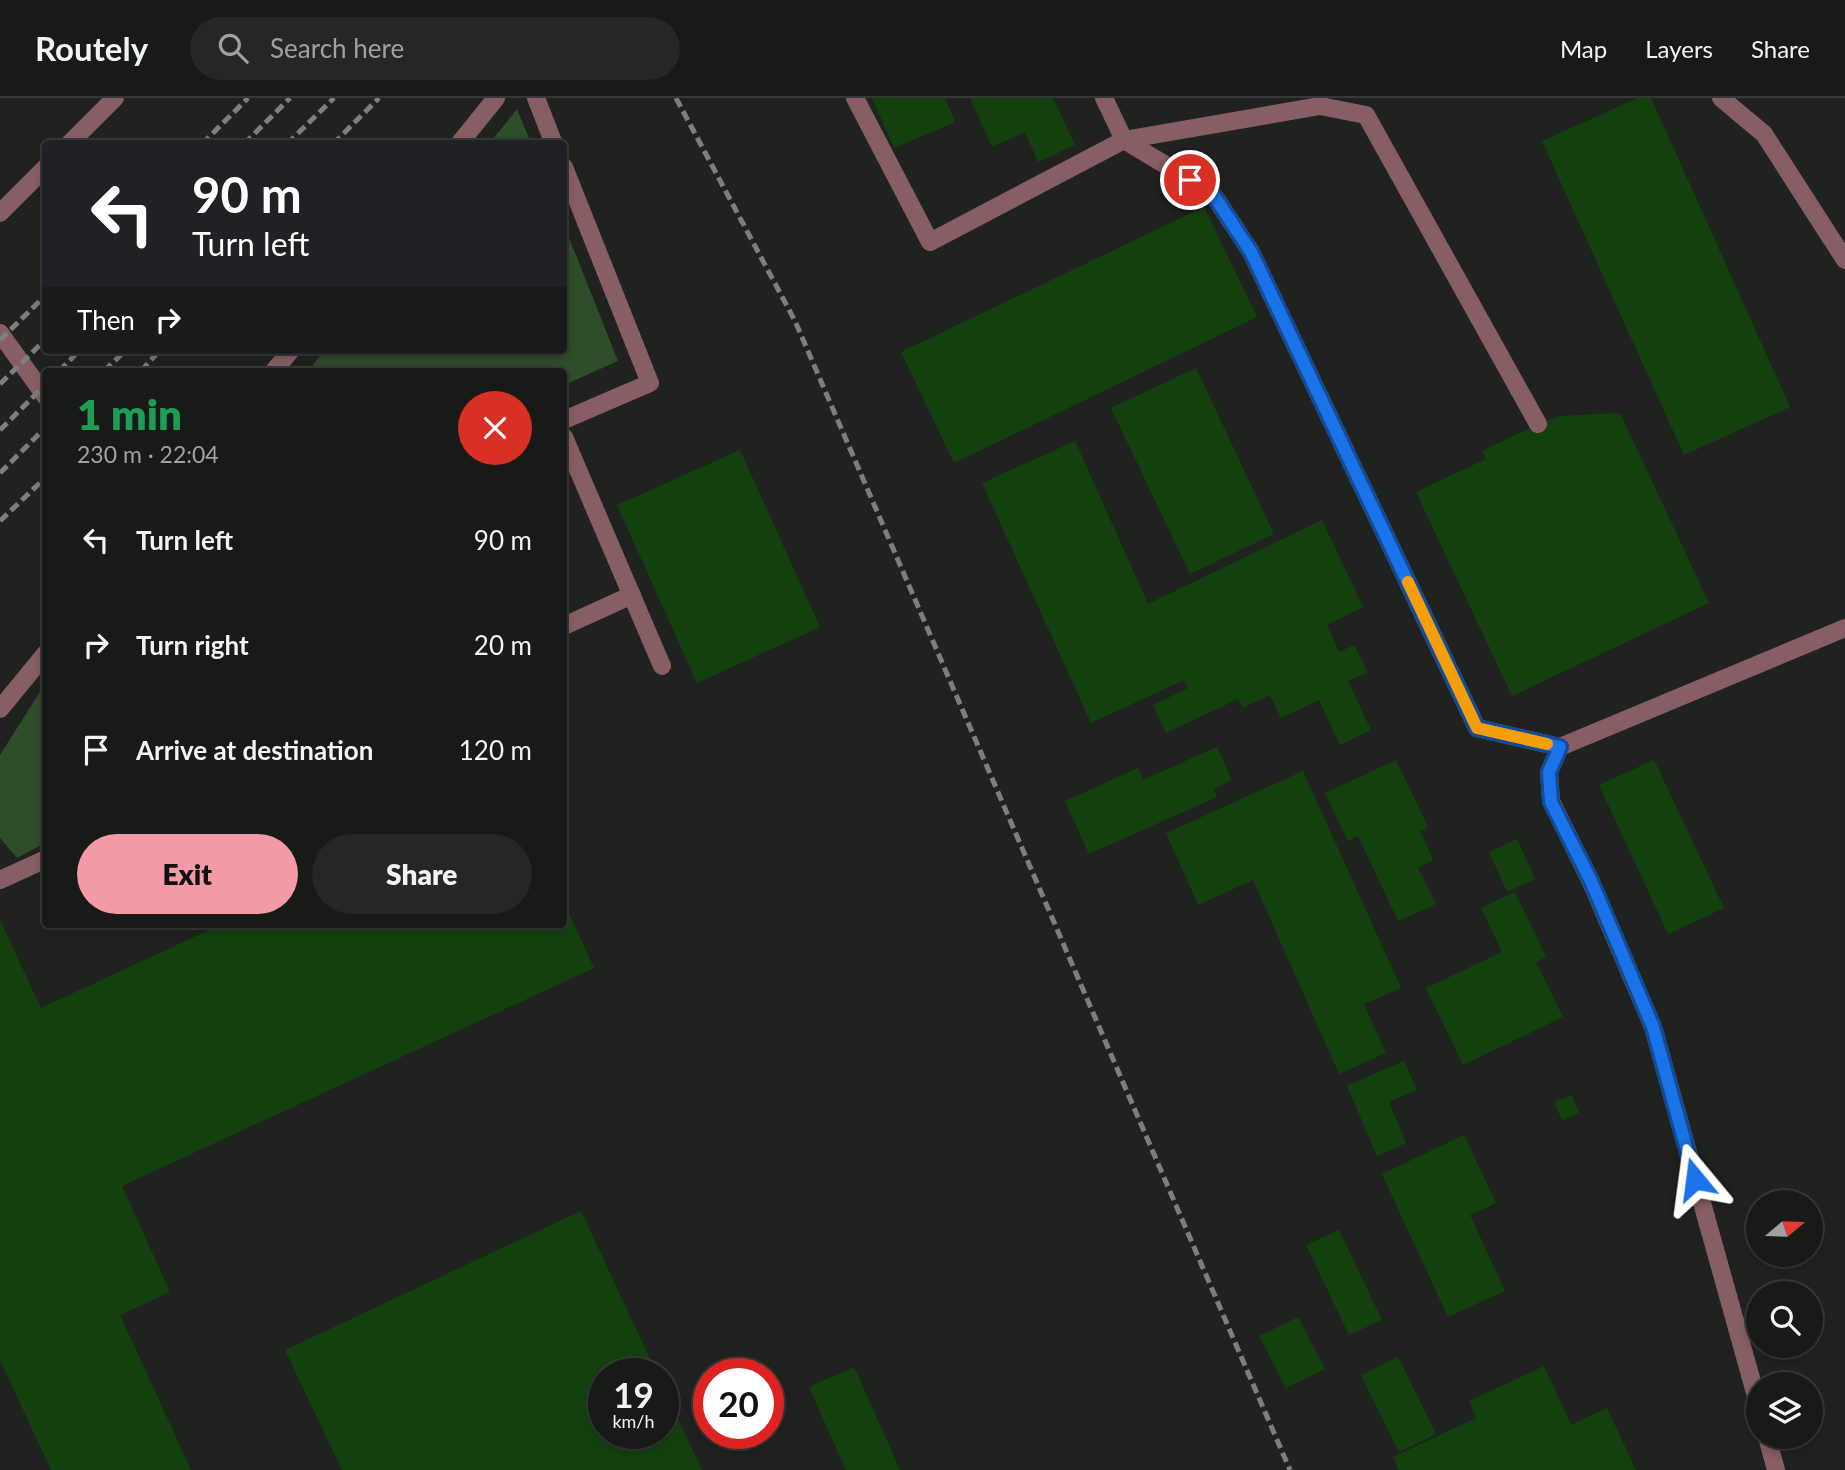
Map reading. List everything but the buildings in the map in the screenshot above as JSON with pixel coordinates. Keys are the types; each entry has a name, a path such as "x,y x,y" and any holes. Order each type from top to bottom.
{"lane":[{"path":"73,140 115,98"},
{"path":"462,140 496,98"},
{"path":"536,98 552,140"},
{"path":"855,98 930,242 1124,140 1320,106 1366,115 1538,424"},
{"path":"1104,98 1124,140 1212,193 1251,252 1477,728 1560,747 1845,628"},
{"path":"1721,98 1764,134 1845,260"},
{"path":"0,213 42,171"},
{"path":"567,175 650,383 567,419"},
{"path":"0,333 42,391"},
{"path":"276,368 288,354"},
{"path":"567,444 663,666"},
{"path":"567,625 632,595"},
{"path":"0,709 42,658"},
{"path":"1560,747 1549,772 1551,802 1591,881 1653,1027 1749,1372"},
{"path":"0,880 42,861"},
{"path":"1770,1449 1776,1470"}],"green space":[{"path":"517,109 530,140 492,140"},
{"path":"567,233 618,361 567,384 567,368 310,368 322,354 567,354"},
{"path":"42,689 42,845 17,858 0,838 0,755"}],"railway":[{"path":"206,140 248,98"},
{"path":"248,140 290,98"},
{"path":"291,140 334,98"},
{"path":"337,140 379,98"},
{"path":"676,98 795,321 1290,1470"},
{"path":"0,340 42,299"},
{"path":"0,384 42,343"},
{"path":"62,368 76,354"},
{"path":"107,368 122,354"},
{"path":"144,368 156,354"},
{"path":"0,430 42,388"},
{"path":"0,473 42,431"},
{"path":"0,521 42,481"}],"slow traffic":[{"path":"1408,582 1477,728 1547,744"}],"route":[{"path":"1190,180 1212,193 1251,252 1477,728 1560,747 1549,772 1551,802 1591,881 1653,1027 1695,1179"}]}
